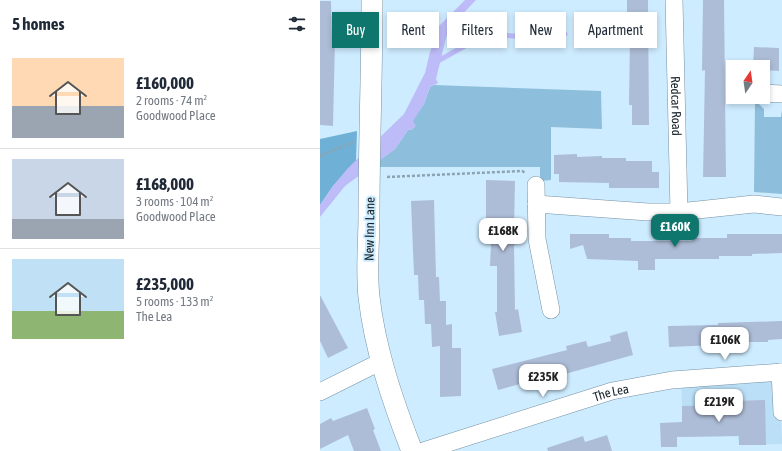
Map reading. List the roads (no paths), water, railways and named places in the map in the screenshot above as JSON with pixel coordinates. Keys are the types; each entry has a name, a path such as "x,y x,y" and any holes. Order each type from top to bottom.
{"street":[{"name":"New Inn Lane","path":"372,0 368,295 382,361 396,410 412,451"},
{"name":"Redcar Road","path":"674,0 679,212"},
{"path":"536,185 537,239 551,310"},
{"path":"536,204 648,212 679,212 754,204 782,207"},
{"path":"320,392 382,361"},
{"path":"781,372 782,412"},
{"name":"The Lea","path":"422,451 612,391 672,380 781,372"}],"waterway":[{"path":"436,62 483,36 493,34 515,36"}]}
